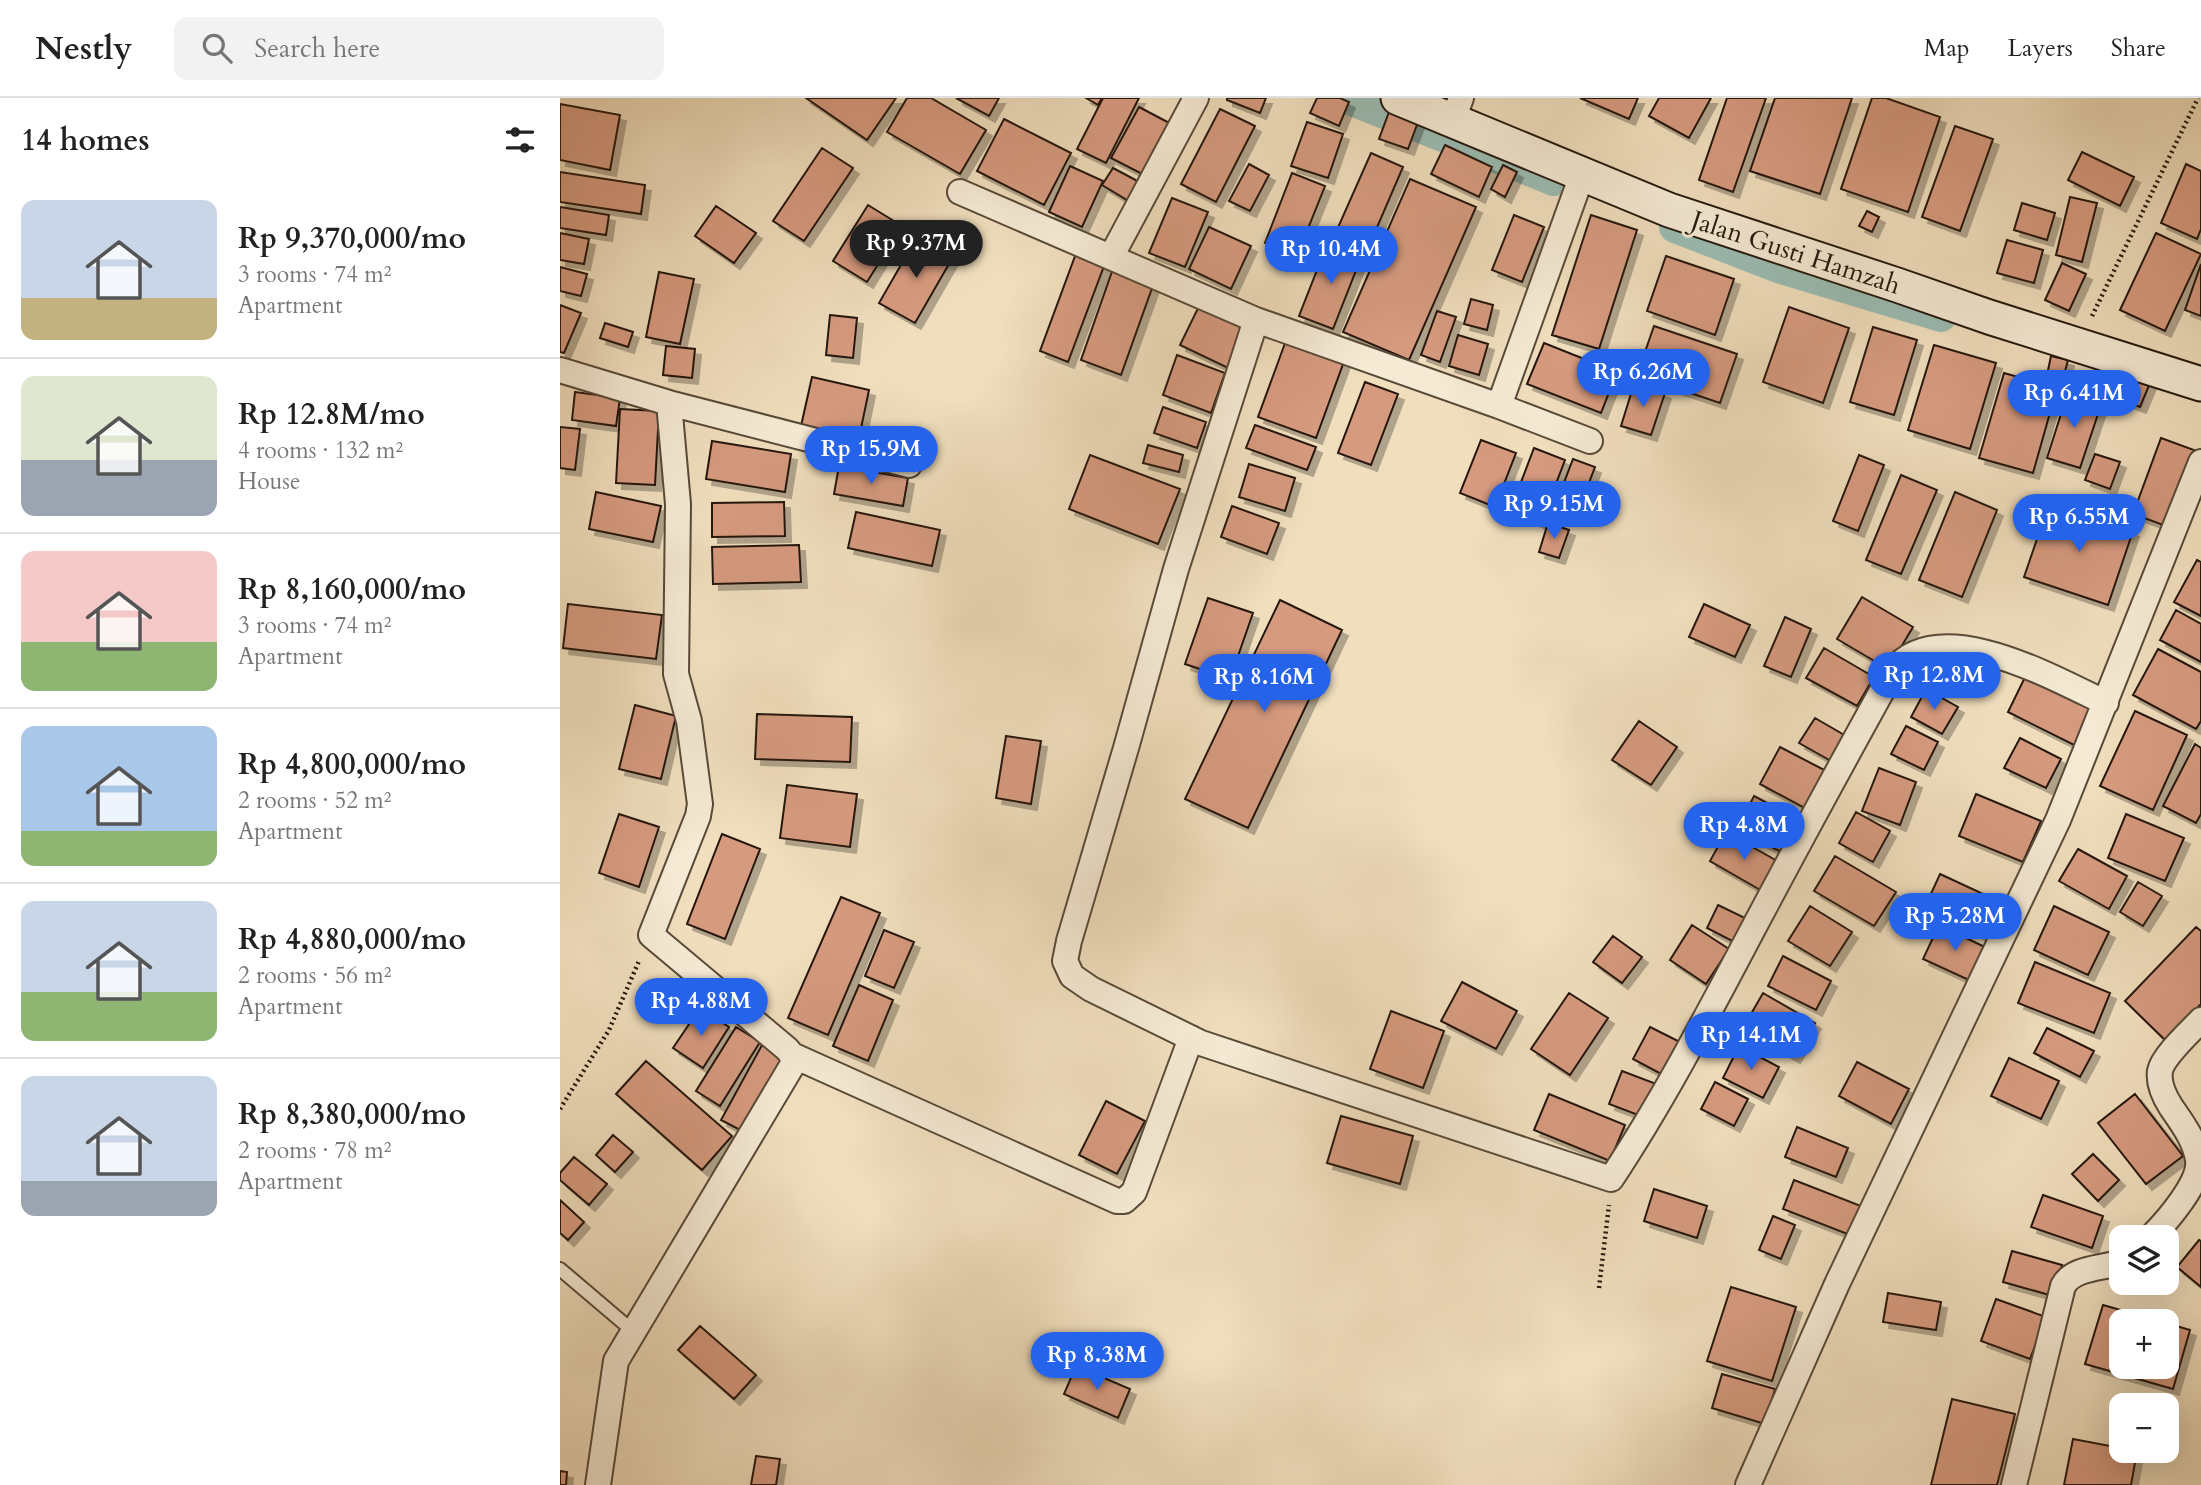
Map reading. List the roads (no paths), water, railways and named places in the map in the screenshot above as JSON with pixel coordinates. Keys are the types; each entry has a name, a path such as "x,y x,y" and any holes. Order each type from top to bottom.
{"street":[{"path":"1111,257 1196,98"},
{"name":"Jalan Gusti Hamzah","path":"1398,98 1457,109 1583,175 1669,210 1989,317 2201,384"},
{"path":"1499,407 1583,175"},
{"path":"960,192 1256,320 1590,441"},
{"path":"1256,320 1176,569 1065,961 1072,976 1091,989 1191,1038 1611,1179 1643,1131 1699,1032 1825,794 1901,661 1909,655 1939,648 1987,653 2025,664 2106,703"},
{"path":"560,370 669,403 909,465"},
{"path":"669,403 678,504 676,674 690,729 700,804 698,816 651,934 792,1055 1117,1201 1124,1201 1135,1192 1191,1038"},
{"path":"1748,1485 1858,1239 2053,831 2201,462"},
{"path":"2160,1225 2197,1176 2199,1160 2190,1135 2166,1098 2160,1083 2160,1069 2172,1051 2201,1020"},
{"path":"598,1485 616,1362 787,1076 793,1064 792,1055"},
{"path":"2014,1485 2063,1286 2067,1278 2076,1272 2109,1267"}],"lane":[{"path":"560,1269 634,1332"}],"waterway":[{"path":"1347,98 1554,180"},
{"path":"1675,227 1781,268 1941,316"}]}
